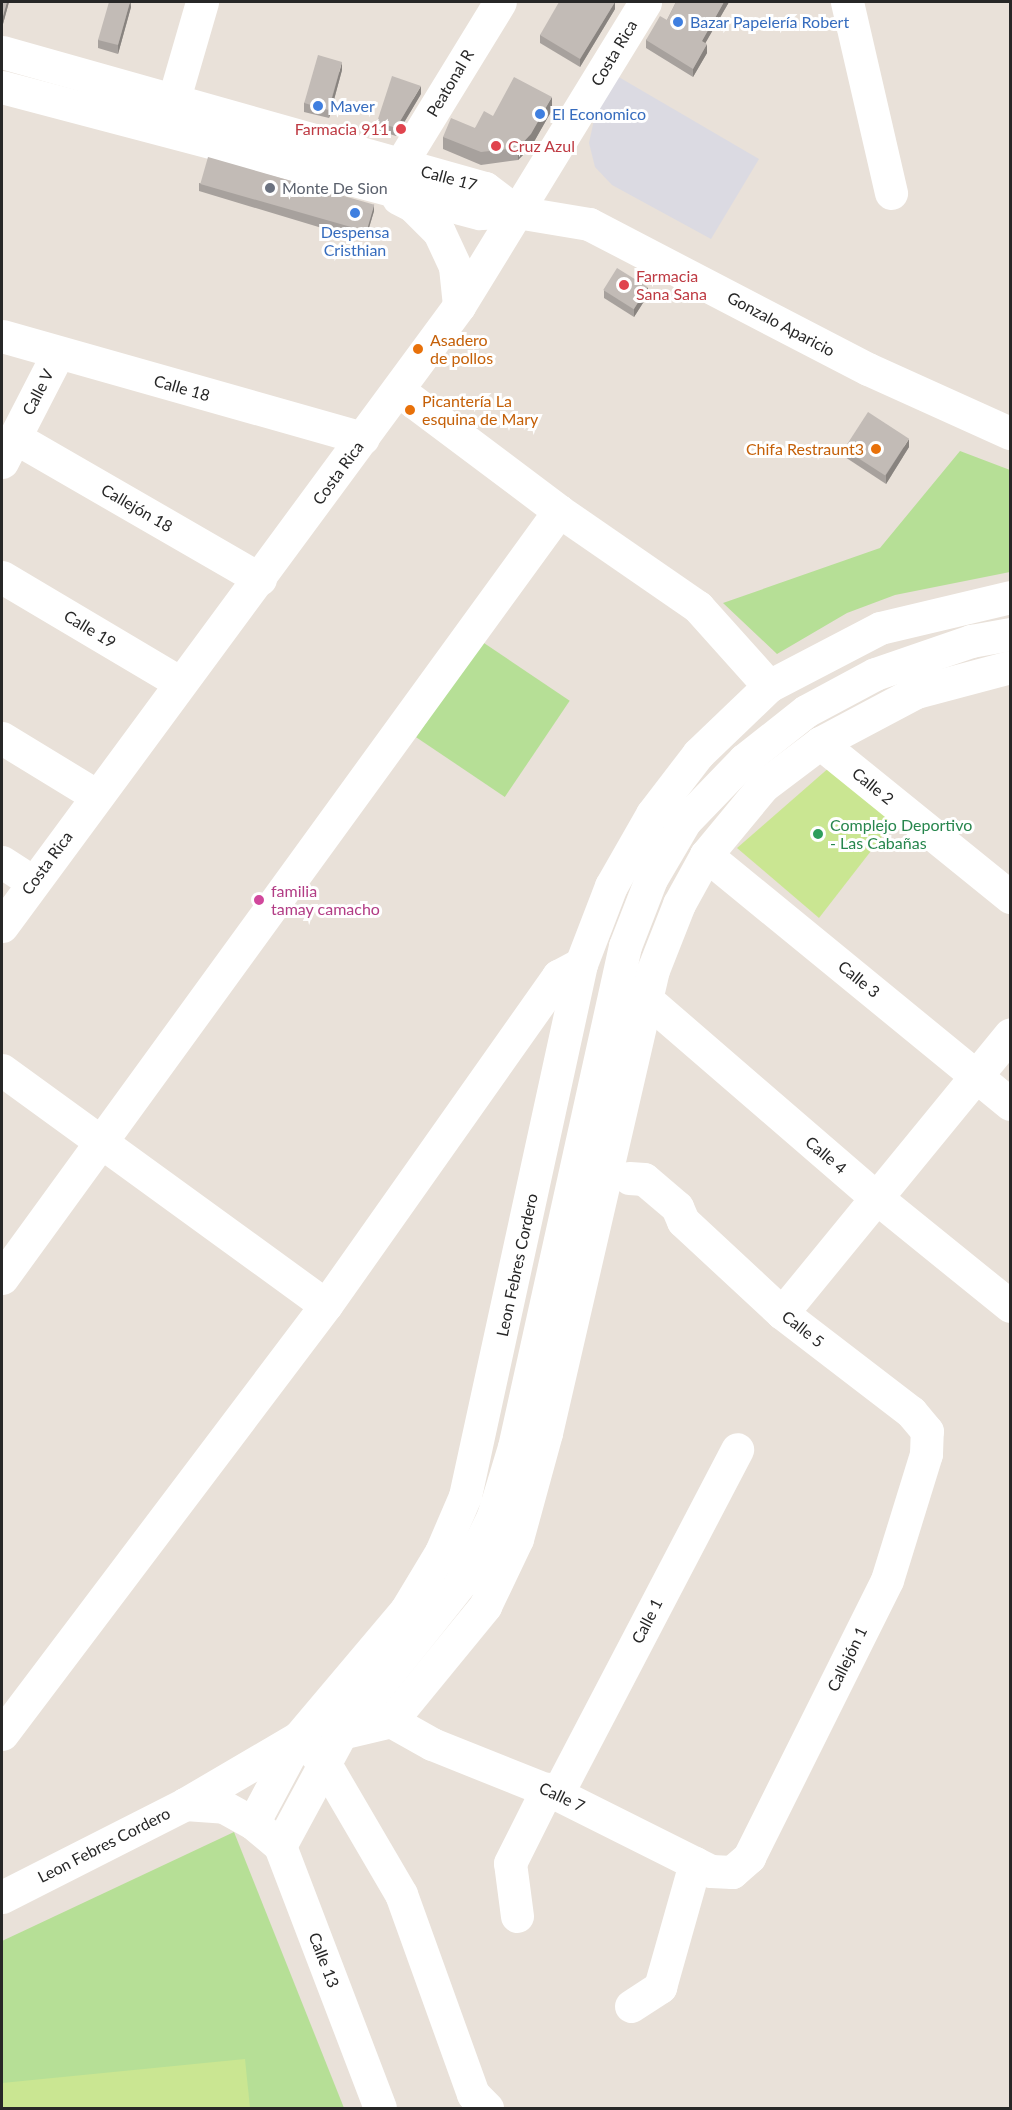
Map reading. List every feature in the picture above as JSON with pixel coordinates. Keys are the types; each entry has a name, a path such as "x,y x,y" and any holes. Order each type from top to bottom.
{"street":[{"path":"173,102 202,2"},
{"name":"Peatonal R","path":"400,165 500,2"},
{"name":"Costa Rica","path":"2,926 178,682 260,579 459,306 645,2"},
{"path":"846,2 891,193"},
{"name":"Calle 17","path":"2,52 485,188 517,212"},
{"name":"Calle 17","path":"2,87 377,188 480,213 517,212"},
{"path":"377,188 412,205 439,232 455,267 459,306"},
{"name":"Gonzalo Aparicio","path":"517,212 589,224 868,369 1011,433"},
{"name":"Calle 18","path":"2,336 363,438"},
{"name":"Calle V","path":"8,450 58,353"},
{"path":"398,390 559,511 698,607 769,686"},
{"name":"Callejón 18","path":"8,450 260,579"},
{"path":"2,1278 559,511"},
{"name":"Calle 19","path":"2,577 178,682"},
{"name":"Leon Febres Cordero","path":"2,1897 185,1804 224,1807 253,1823 299,1737 406,1610 441,1552 465,1496 546,1133 581,964 611,886 652,814 698,754 769,686 880,628 1011,597"},
{"path":"253,1823 280,1845 341,1733 461,1582 493,1516 514,1447 625,946 651,879 685,821 744,760 806,711 875,674 971,641 1011,634"},
{"path":"341,1733 391,1721 485,1606 517,1539 618,1170 646,999 653,970 679,903 706,855 762,786 820,743 916,692 1011,667"},
{"path":"2,738 97,796"},
{"name":"Calle 2","path":"820,743 1011,897"},
{"name":"Calle 3","path":"706,855 1011,1104"},
{"path":"2,862 33,882"},
{"path":"2,1734 326,1305 553,983 581,964"},
{"name":"Calle 4","path":"646,999 878,1199 1011,1306"},
{"path":"782,1313 878,1199 1011,1034"},
{"path":"2,1070 103,1141 326,1305"},
{"path":"546,1133 582,1140"},
{"name":"Calle 5","path":"582,1140 618,1170 644,1179 677,1208 683,1221 782,1313 911,1412 927,1431"},
{"name":"Callejón 1","path":"732,1872 749,1857 887,1580 926,1454 927,1431"},
{"name":"Calle 1","path":"517,1916 510,1863 552,1791 737,1449"},
{"name":"Calle 7","path":"391,1721 432,1744 552,1791 695,1863 711,1870 732,1872"},
{"path":"185,1804 299,1737 325,1764 401,1894 473,2094 487,2109"},
{"name":"Calle 13","path":"280,1845 380,2109"},
{"path":"631,2006 660,1987 695,1863"}],"shaded area":[{"path":"617,76 759,159 711,239 612,185 595,167 589,143 595,115"}],"green space":[{"path":"960,451 1010,470 1010,572 895,595 847,613 777,654 723,603 880,548"},
{"path":"481,641 570,701 505,797 416,737"},
{"name":"Complejo Deportivo - Las Cabañas","path":"831,766 895,820 819,918 737,848"},
{"path":"234,1832 344,2108 2,2108 2,1941"},
{"path":"245,2059 250,2108 2,2108 2,2083"}],"building":[{"path":"2,2 7,2 3,16 2,15"},
{"path":"109,2 130,2 118,45 98,40"},
{"path":"559,2 615,2 580,59 540,35"},
{"path":"676,2 724,2 702,41 707,44 693,69 646,40 660,16 667,20"},
{"path":"318,55 342,62 328,110 304,103"},
{"path":"392,76 421,86 396,128 377,122"},
{"path":"514,77 552,97 531,134 518,148 481,152 443,137 451,118 475,128 484,111 493,116"},
{"path":"208,157 374,205 367,232 200,184"},
{"path":"617,268 648,287 634,309 603,290"},
{"path":"868,412 909,439 885,476 844,449"}],"place":[{"name":"Bazar Papelería Robert","path":"678,22"},
{"name":"Maver","path":"318,106"},
{"name":"El Economico","path":"540,114"},
{"name":"Farmacia 911","path":"401,129"},
{"name":"Cruz Azul","path":"496,146"},
{"name":"Monte De Sion","path":"270,188"},
{"name":"Despensa Cristhian","path":"355,213"},
{"name":"Farmacia Sana Sana","path":"624,285"},
{"name":"Asadero de pollos","path":"418,349"},
{"name":"Picantería La esquina de Mary","path":"410,410"},
{"name":"Chifa Restraunt3","path":"876,449"},
{"name":"Complejo Deportivo - Las Cabañas","path":"818,834"},
{"name":"familia tamay camacho","path":"259,900"}]}
